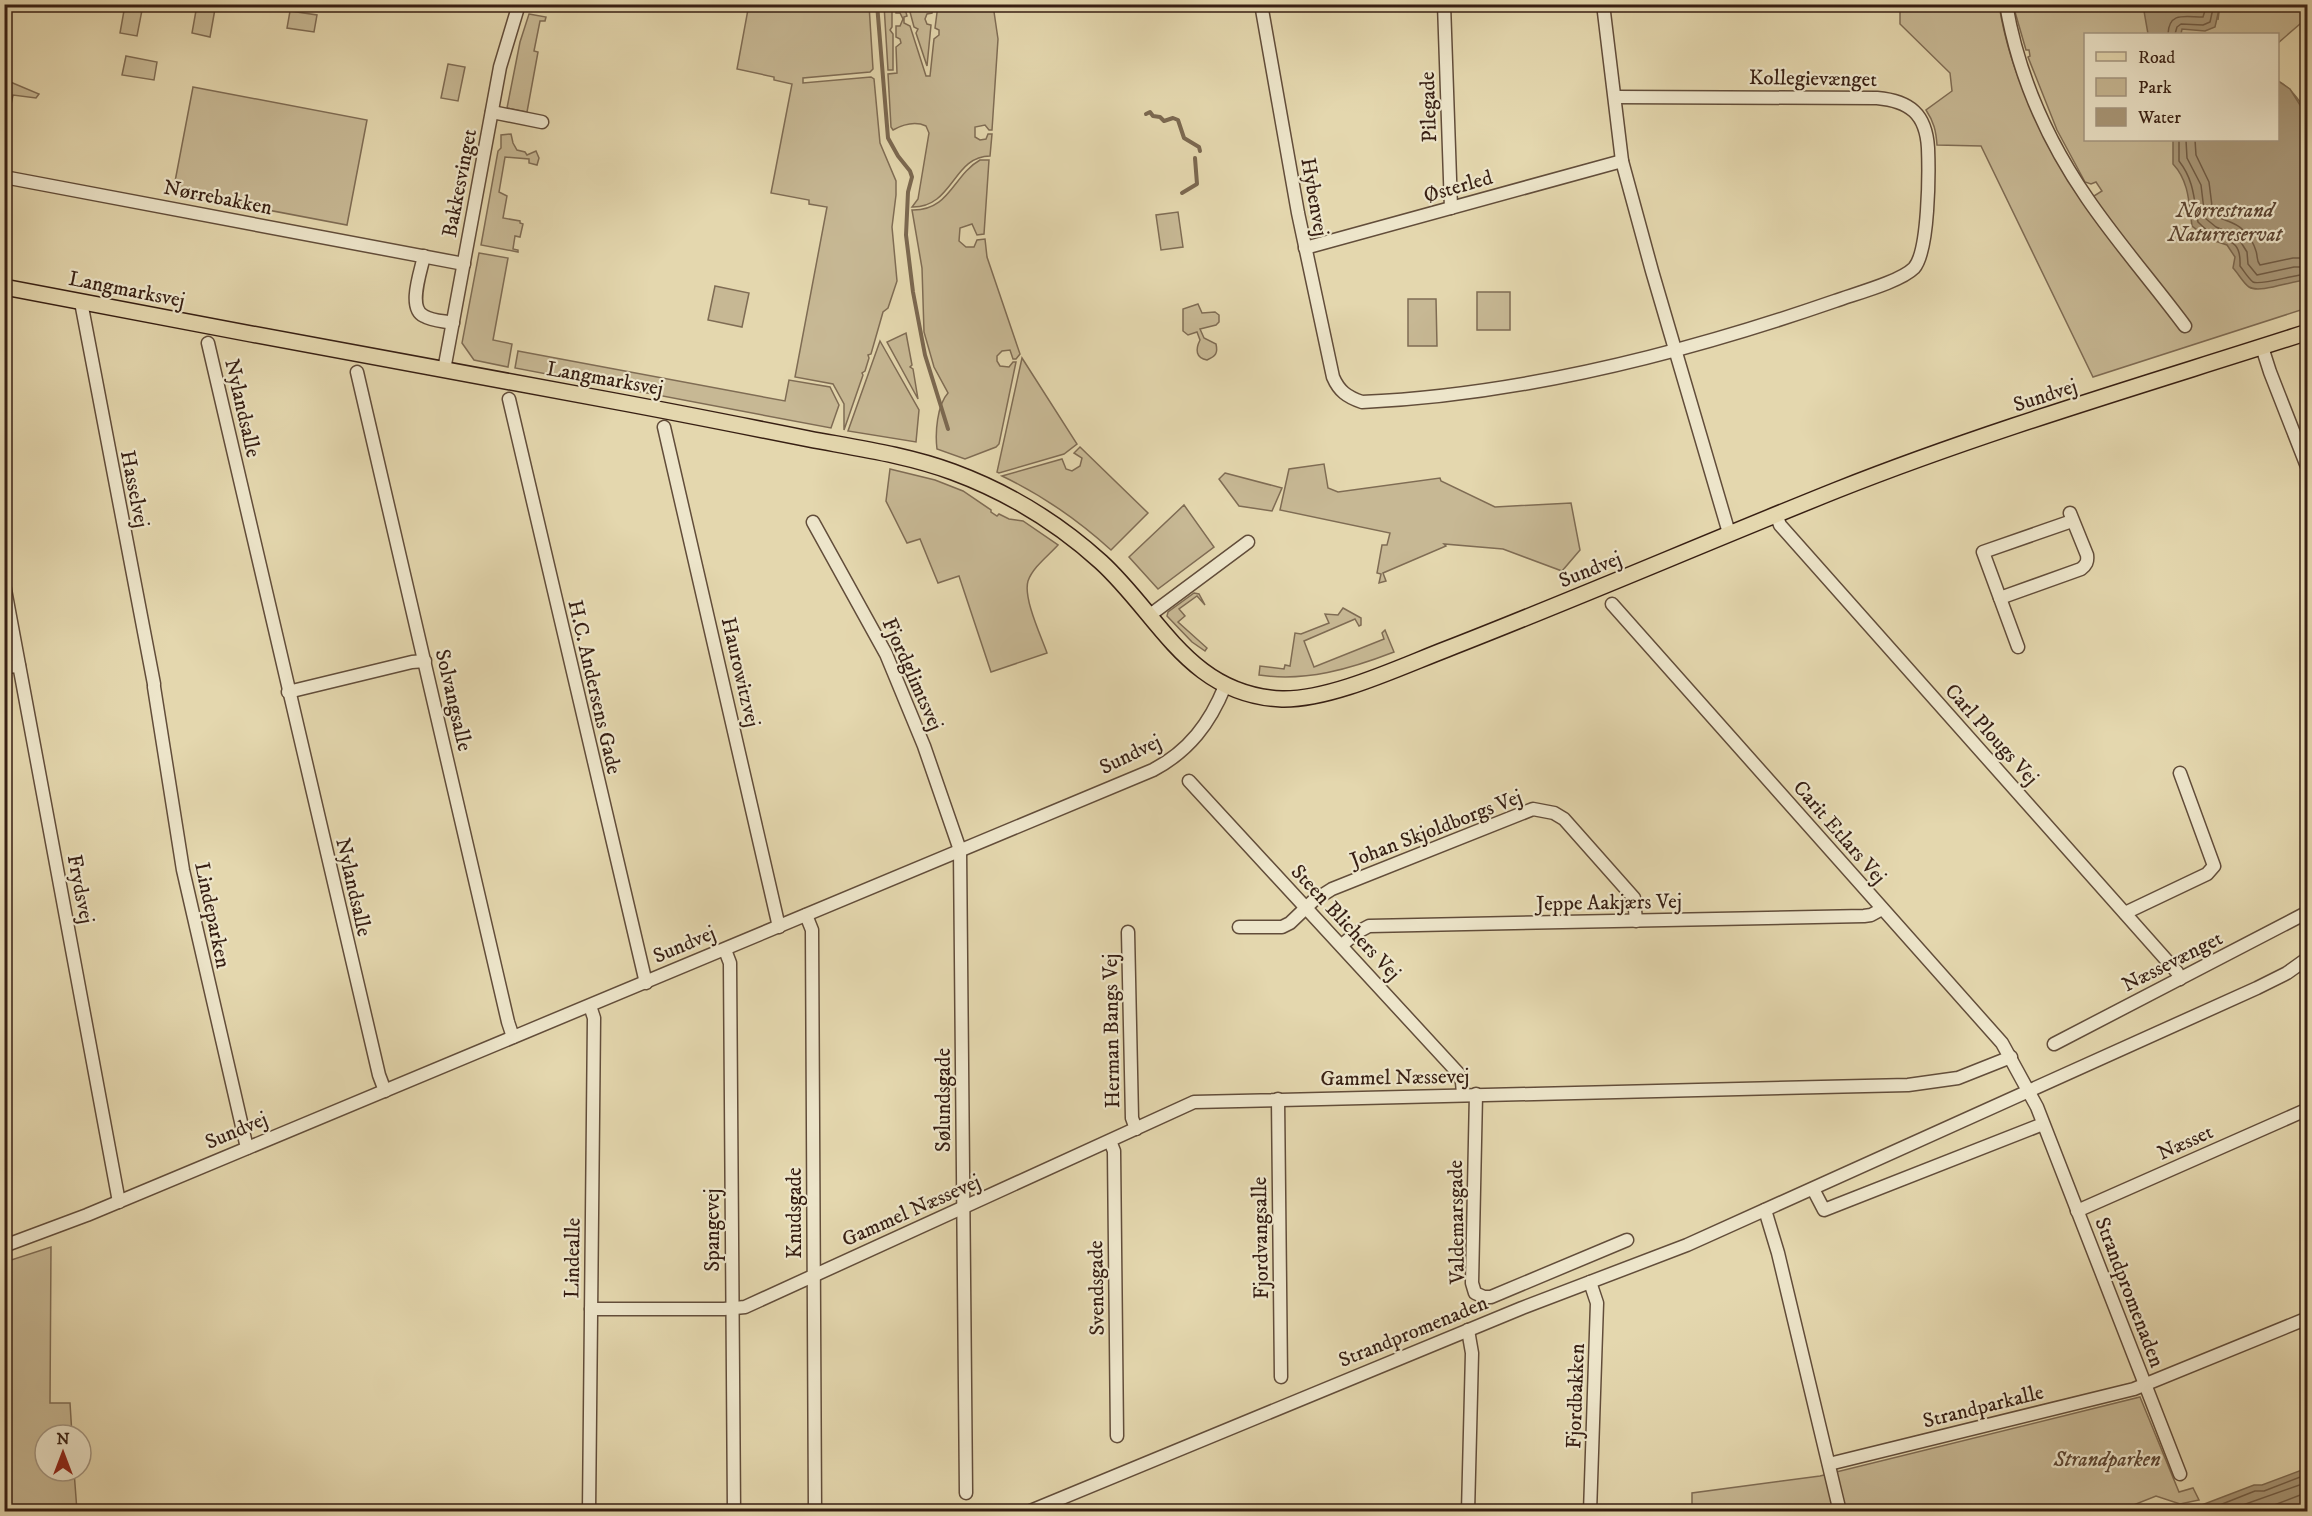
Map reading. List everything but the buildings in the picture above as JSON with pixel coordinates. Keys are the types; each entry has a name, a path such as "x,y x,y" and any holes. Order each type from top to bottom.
{"main road":[{"name":"Langmarksvej","path":"4,287 874,450 955,472 988,486 1032,510 1073,537 1108,568 1150,615 1177,650 1225,686"},
{"name":"Sundvej","path":"1225,686 1248,694 1286,699 1326,693 1389,672 1603,587 1776,514 1916,460 2307,332"}],"street":[{"name":"Bakkesvinget","path":"444,370 492,112 509,34 519,4"},
{"name":"Hybenvej","path":"1261,4 1305,248 1333,376 1343,393"},
{"name":"Pilegade","path":"1444,4 1451,208"},
{"path":"1603,4 1622,161 1675,351 1730,533"},
{"path":"2006,4 2017,57 2048,132 2087,198 2185,326"},
{"name":"Kollegievænget","path":"1343,393 1362,402 1473,391 1542,380 1675,351 1790,316 1874,287 1905,275 1915,267 1925,241 1928,148 1925,128 1920,116 1904,104 1893,99 1615,97"},
{"path":"492,112 542,122"},
{"name":"Østerled","path":"1305,248 1622,161"},
{"name":"Nørrebakken","path":"4,177 464,264"},
{"path":"424,256 415,298 420,315 453,323"},
{"name":"Hasselvej","path":"81,302 154,685"},
{"name":"Nylandsalle","path":"208,343 288,692 379,1076 385,1091"},
{"path":"2262,347 2307,469"},
{"name":"Solvangsalle","path":"357,372 513,1037"},
{"name":"H.C. Andersens Gade","path":"509,399 646,983"},
{"name":"Haurowitzvej","path":"664,427 779,927"},
{"name":"Carl Plougs Vej","path":"1776,514 1780,525 2181,979"},
{"path":"2000,598 2081,569 2086,565 2087,555 2071,517 1983,552 2018,647"},
{"name":"Fjordglimtsvej","path":"813,522 886,654 924,746 960,850"},
{"path":"1150,615 1248,542"},
{"name":"Frydsvej","path":"4,584 119,1202"},
{"name":"Carit Etlars Vej","path":"1612,604 2002,1043 2029,1092"},
{"path":"288,692 412,662 425,661"},
{"path":"4,667 19,666"},
{"name":"Lindeparken","path":"154,685 183,870 247,1148"},
{"name":"Sundvej","path":"4,1246 51,1230 646,983 1166,763 1184,750 1199,733 1216,707 1225,686"},
{"path":"2125,913 2207,874 2214,866 2180,773"},
{"name":"Steen Blichers Vej","path":"1189,781 1459,1074 1463,1094"},
{"name":"Johan Skjoldborgs Vej","path":"1307,908 1319,897 1339,886 1525,811 1542,809 1564,819 1630,893 1635,905 1636,921"},
{"name":"Sølundsgade","path":"960,850 966,1493"},
{"path":"1239,927 1282,927 1307,908"},
{"name":"Jeppe Aakjærs Vej","path":"1342,945 1369,926 1864,916 1882,909"},
{"name":"Næssevænget","path":"2054,1044 2307,912"},
{"name":"Knudsgade","path":"806,915 812,930 815,1512"},
{"name":"Herman Bangs Vej","path":"1128,932 1132,1118 1136,1129"},
{"name":"Spangevej","path":"725,950 730,963 734,1512"},
{"name":"Strandpromenaden","path":"1028,1512 1468,1330 1656,1258 2257,988 2287,973 2307,958"},
{"name":"Lindealle","path":"589,1512 594,1018 590,1006"},
{"name":"Gammel Næssevej","path":"591,1309 733,1309 746,1307 1194,1102 1926,1084 1958,1078 2011,1057"},
{"name":"Strandpromenaden","path":"2029,1092 2180,1474"},
{"name":"Valdemarsgade","path":"1476,1094 1472,1283 1475,1293 1484,1298 1491,1297 1627,1240"},
{"name":"Fjordvangsalle","path":"1278,1099 1281,1377"},
{"name":"Næsset","path":"2077,1211 2307,1109"},
{"path":"1814,1188 1824,1210 2043,1124"},
{"name":"Svendsgade","path":"1110,1141 1114,1150 1117,1436"},
{"path":"1765,1210 1778,1253 1840,1512"},
{"name":"Fjordbakken","path":"1590,1282 1598,1303 1590,1512"},
{"path":"2146,1386 2307,1318"},
{"path":"1468,1330 1472,1353 1468,1512"},
{"name":"Strandparkalle","path":"1829,1464 2146,1386"}],"green space":[{"path":"749,4 869,5 873,69 870,72 803,78 803,83 871,77 874,79 880,143 896,181 892,227 897,281 888,308 883,312 844,430 844,404 833,384 795,377 827,207 809,204 809,200 771,193 792,84 774,80 774,77 737,69"},
{"path":"125,5 143,5 137,36 120,33"},
{"path":"197,5 215,9 210,37 192,33"},
{"path":"884,5 892,5 890,30 893,34 893,70 888,70"},
{"path":"896,5 904,5 907,16 904,17 904,23 910,26 926,76 930,76 934,39 939,35 939,30 935,28 938,5 993,5 998,39 992,130 985,125 975,127 975,137 980,140 992,134 990,156 978,158 968,164 936,199 926,205 912,207 918,199 929,133 926,126 914,123 893,130 891,127 888,74 897,73 896,47 901,43 896,37 896,26 900,26 903,19 900,13 896,13"},
{"path":"914,5 933,5 932,13 927,14 925,19 927,24 931,25 927,66 916,33 918,29 914,27 910,12 914,10"},
{"name":"Nørrestrand Naturreservat","path":"1900,5 1999,5 2012,59 2031,108 2042,132 2083,203 2102,191 2096,182 2091,184 2085,182 2057,130 2028,57 2030,56 2029,50 2026,50 2013,5 2217,5 2218,20 2220,5 2307,5 2307,18 2279,42 2279,33 2084,33 2084,141 2279,141 2279,82 2294,94 2307,112 2307,308 2093,377 1981,146 1937,145 1934,127 1926,110 1952,91 1950,73 1900,24"},
{"path":"290,11 317,15 314,32 287,28"},
{"path":"529,14 546,17 545,21 540,21 534,51 538,52 527,112 507,108 520,42"},
{"path":"126,56 157,62 154,80 122,75"},
{"path":"448,64 465,67 458,101 441,98"},
{"path":"8,81 39,94 36,98 13,95 5,134 5,83"},
{"path":"193,87 367,120 347,225 173,192"},
{"path":"511,134 517,150 527,155 536,151 539,158 537,165 529,163 529,159 505,157 499,192 507,196 503,218 520,221 523,224 520,237 515,236 513,249 518,252 481,245 498,151 501,148 501,135"},
{"path":"980,160 989,160 984,234 977,235 972,224 960,228 959,241 966,247 974,247 977,240 985,239 987,257 1020,354 1013,359 1010,350 1002,351 997,356 1000,366 1009,367 1016,362 999,444 965,459 937,449 938,419 941,405 948,393 934,367 924,332 922,268 912,210 935,205 943,199 971,166"},
{"path":"1178,212 1183,247 1161,250 1156,215"},
{"path":"479,253 508,258 493,340 512,344 508,367 474,360 462,343"},
{"path":"715,286 749,293 742,327 708,320"},
{"path":"1477,292 1510,292 1510,330 1477,330"},
{"path":"1408,299 1436,299 1437,346 1408,346"},
{"path":"1198,304 1202,313 1215,312 1219,315 1219,322 1216,325 1200,329 1204,338 1216,344 1216,354 1207,360 1198,353 1197,347 1200,340 1197,332 1188,335 1183,331 1183,309"},
{"path":"906,333 912,365 910,367 913,369 918,399 887,342"},
{"path":"880,341 919,410 916,442 848,431"},
{"path":"518,351 785,401 789,380 830,387 839,405 831,428 515,368"},
{"path":"1022,358 1077,444 1064,454 999,473 997,472"},
{"path":"1080,447 1148,513 1111,550 1059,509 1002,476 1062,459 1066,469 1072,471 1080,466 1082,458 1074,453"},
{"path":"1324,464 1328,488 1338,492 1440,478 1441,481 1495,507 1571,503 1580,550 1562,571 1503,549 1444,544 1446,546 1383,573 1386,581 1379,583 1381,574 1377,573 1382,545 1387,545 1390,533 1280,510 1289,469"},
{"path":"890,469 935,480 963,491 997,516 999,514 1009,519 1023,521 1058,545 1033,571 1027,588 1030,607 1047,653 991,672 959,576 938,583 920,539 907,543 886,501"},
{"path":"1225,473 1282,488 1272,511 1239,506 1219,479"},
{"path":"1184,505 1214,547 1158,589 1129,557"},
{"path":"1194,593 1199,594 1205,605 1197,596 1179,609 1185,616 1178,622 1207,648 1205,651 1192,642 1167,616 1168,612"},
{"path":"1343,608 1361,618 1361,625 1359,626 1355,619 1304,641 1314,667 1384,639 1382,633 1385,630 1394,652 1344,669 1311,675 1276,677 1259,675 1260,666 1284,669 1285,665 1290,666 1295,633 1301,634 1329,623 1325,614 1338,615"},
{"path":"51,1247 50,1403 70,1403 71,1423 33,1423 33,1483 75,1483 77,1511 5,1511 5,1262"},
{"name":"Strandparken","path":"2140,1397 2179,1492 2193,1488 2199,1500 2180,1504 2156,1496 2116,1512 1692,1512 1692,1493 1820,1476"}],"water":[{"path":"2139,5 2220,5 2215,27 2205,31 2182,29 2181,33 2148,33 2144,11"},
{"path":"2279,82 2290,89 2307,116 2307,280 2261,289 2249,287 2233,268 2235,257 2227,245 2209,239 2192,226 2185,185 2173,164 2173,141 2279,141"},
{"path":"2307,1468 2307,1511 2186,1511 2254,1485 2262,1485"}],"waterway":[{"path":"877,4 888,138 912,177 908,192 906,235 913,292 925,355 948,429"},
{"path":"1146,114 1150,112 1164,121 1173,118 1178,120 1184,138 1199,147 1200,151"},
{"path":"1182,193 1197,184 1195,158"}]}
